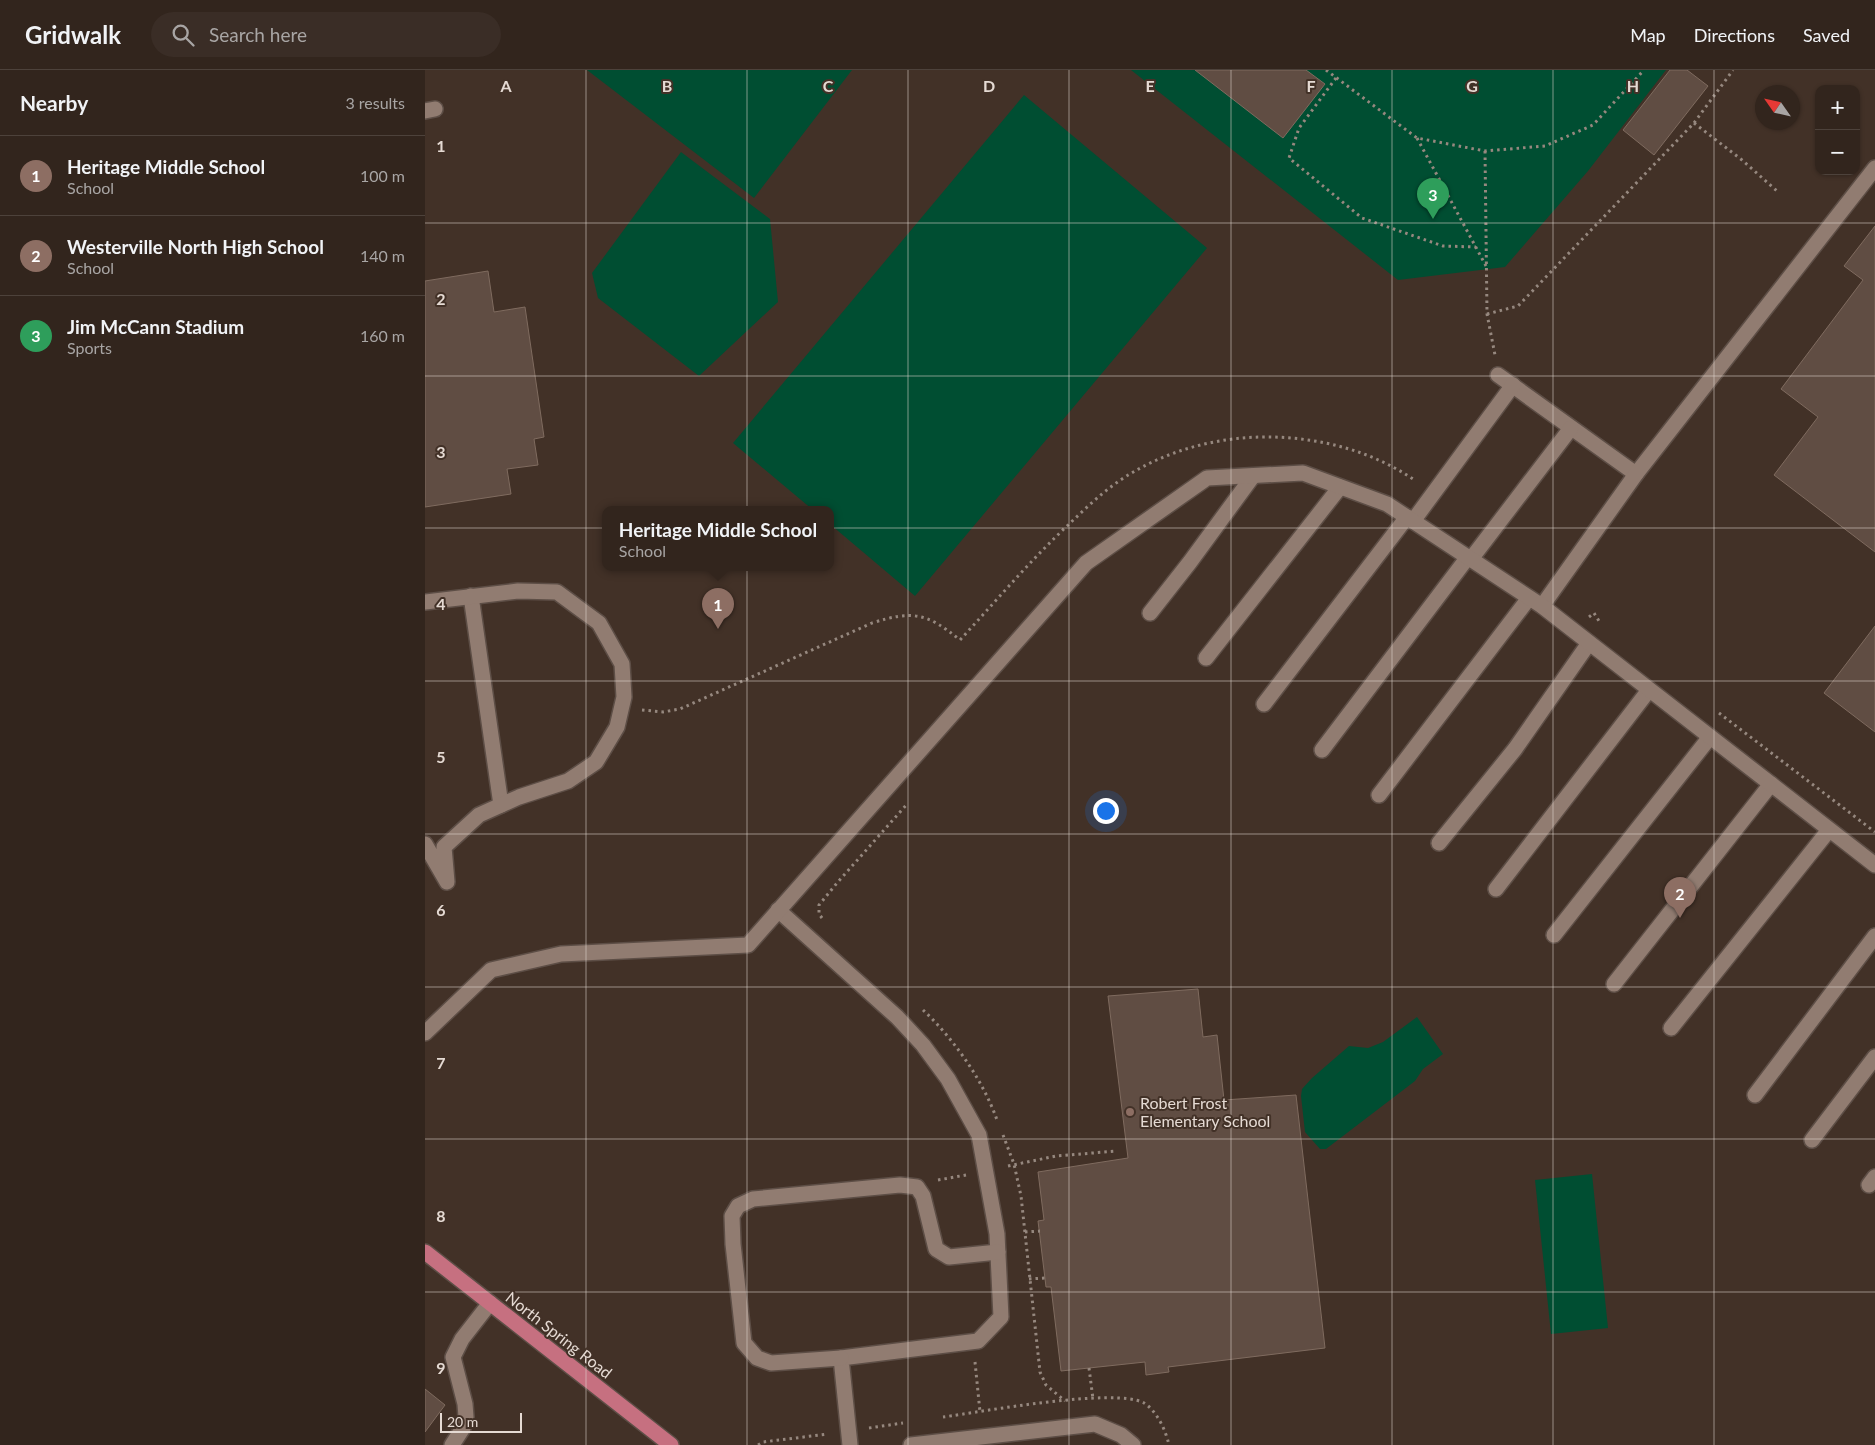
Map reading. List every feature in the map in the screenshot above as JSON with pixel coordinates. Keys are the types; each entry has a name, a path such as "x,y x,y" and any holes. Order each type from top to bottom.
{"main road":[{"name":"North Spring Road","path":"425,1252 671,1445"}],"lane":[{"path":"1542,606 1636,474 1875,168"},
{"path":"1498,375 1636,474"},
{"path":"1264,704 1513,385"},
{"path":"1322,750 1571,428"},
{"path":"425,1033 491,970 561,954 748,945 1086,563 1207,478 1303,473 1387,504 1542,606 1875,865"},
{"path":"1150,613 1253,476"},
{"path":"1206,658 1340,487"},
{"path":"425,602 517,591 557,592 599,623 622,664 624,697 617,726 596,762 567,781 519,797 479,815 444,847 447,882 425,844"},
{"path":"471,596 501,805"},
{"path":"1379,795 1529,598"},
{"path":"1439,843 1515,749 1589,643"},
{"path":"1496,888 1649,690"},
{"path":"1554,935 1710,737"},
{"path":"1614,984 1771,784"},
{"path":"1671,1028 1829,830"},
{"path":"778,910 897,1017 923,1045 948,1080 979,1135 997,1234 998,1252 1001,1317 978,1341 841,1358 771,1363 757,1358 744,1343 733,1244 732,1216 738,1206 753,1199 901,1185 917,1187 921,1192 931,1224 936,1249 949,1257 998,1252"},
{"path":"1755,1095 1875,936"},
{"path":"1812,1140 1875,1057"},
{"path":"451,1445 463,1428 466,1417 465,1404 453,1357 462,1339 490,1303"},
{"path":"841,1358 850,1445"},
{"path":"911,1445 1095,1424 1121,1435 1133,1445"}],"path":[{"path":"1326,70 1417,138 1486,266"},
{"path":"1417,138 1485,150 1545,146 1593,125 1644,70"},
{"path":"1487,314 1518,306 1694,123 1733,70"},
{"path":"1337,78 1299,128 1289,158 1362,218 1443,246 1476,247"},
{"path":"1694,123 1777,191"},
{"path":"1485,150 1487,314 1498,375"},
{"path":"642,709 663,712 680,709 872,622 887,618 909,615 931,619 960,640 1050,542 1090,503 1116,483 1146,465 1190,447 1248,437 1306,439 1361,452 1401,471"},
{"path":"1587,618 1594,613 1598,621 1606,627"},
{"path":"1712,708 1875,832"},
{"path":"1008,1166 1057,1156 1117,1151"},
{"path":"921,1192 941,1178 966,1175"},
{"path":"1025,1232 1040,1231"},
{"path":"1029,1279 1045,1278"},
{"path":"1089,1368 1093,1399"},
{"path":"977,1381 980,1412"}],"green space":[{"path":"587,70 852,70 754,198"},
{"path":"1131,70 1666,70 1588,171 1505,267 1398,280"},
{"path":"1024,95 1207,248 915,596 834,528 834,506 808,506 733,443"},
{"path":"681,152 770,219 778,302 699,376 598,298 592,273"},
{"path":"1417,1017 1443,1054 1423,1069 1415,1081 1326,1149 1320,1149 1305,1132 1302,1089 1349,1046 1368,1048 1383,1042"},
{"path":"1592,1174 1608,1328 1551,1334 1535,1180"}],"building":[{"path":"1195,70 1306,70 1325,84 1283,138"},
{"path":"1670,70 1687,70 1708,86 1654,155 1623,130"},
{"path":"1875,226 1875,552 1774,475 1818,417 1781,389 1863,280 1844,266"},
{"path":"488,271 494,312 525,307 544,437 534,439 538,465 507,469 511,494 425,507 425,281"},
{"path":"1875,626 1875,732 1824,693"},
{"name":"Robert Frost Elementary School","path":"1198,989 1203,1037 1217,1035 1224,1100 1296,1095 1325,1348 1168,1367 1169,1372 1146,1375 1145,1362 1061,1371 1051,1287 1046,1287 1038,1221 1044,1220 1038,1172 1128,1158 1108,996"},
{"path":"425,1389 445,1405 425,1432"}],"place":[{"name":"Jim McCann Stadium","path":"1433,219"},
{"name":"Heritage Middle School","path":"718,629"},
{"name":"Westerville North High School","path":"1680,918"},
{"name":"Robert Frost Elementary School","path":"1130,1112"}]}
